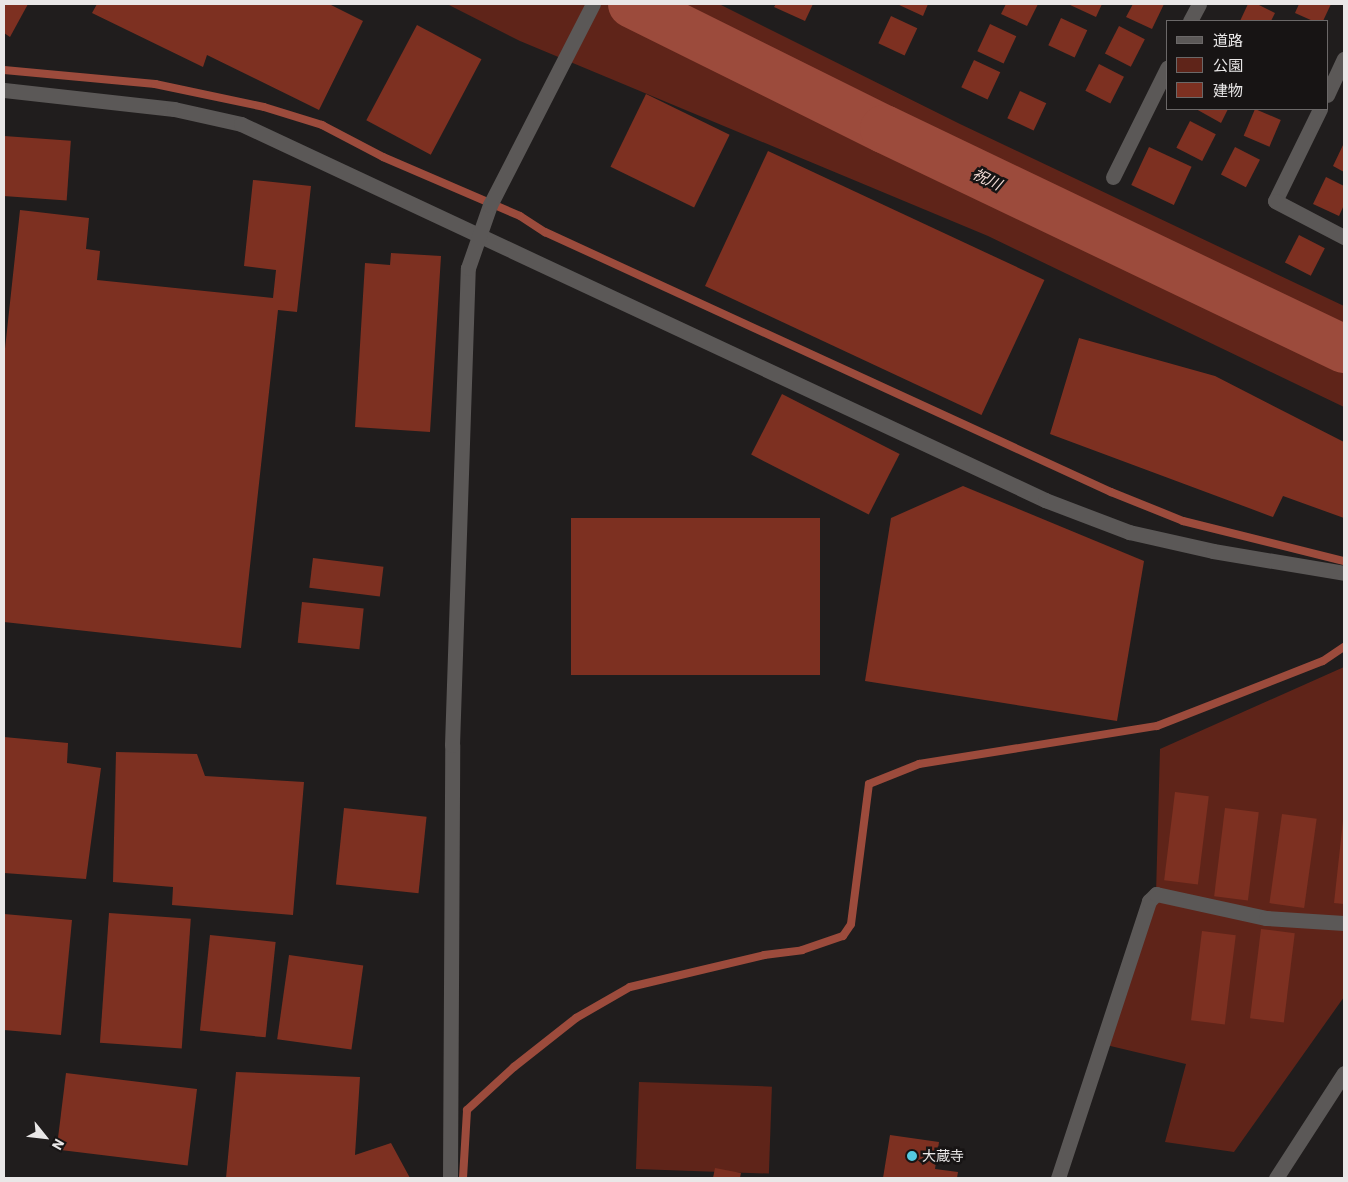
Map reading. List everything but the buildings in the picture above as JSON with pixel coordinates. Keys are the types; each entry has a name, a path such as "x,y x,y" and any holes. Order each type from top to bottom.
{"street":[{"path":"450,1178 452,745 468,268 490,205 593,4"},
{"path":"1191,20 1199,4"},
{"path":"1328,93 1344,59"},
{"path":"1113,176 1166,70"},
{"path":"4,90 174,109 241,124 480,234 1045,500 1129,532 1213,551 1344,573"},
{"path":"1320,110 1275,201 1344,237"},
{"path":"1058,1178 1150,900 1156,894 1266,918 1344,923"},
{"path":"1276,1178 1344,1073"}],"green space":[{"path":"447,4 719,4 960,124 1344,306 1344,407 988,236 520,41"},
{"path":"1344,667 1344,997 1234,1152 1165,1142 1186,1064 1102,1044 1156,894 1160,749"},
{"path":"639,1082 772,1087 769,1174 636,1169"}],"waterway":[{"name":"祝川","path":"632,4 884,129 1344,349"},
{"path":"4,70 155,84 264,107 322,125 383,157 520,216 545,232 1111,492 1183,521 1344,561"},
{"path":"463,1178 467,1110 514,1067 576,1018 630,987 764,955 802,950 843,936 851,924 869,784 919,764 1157,726 1323,661 1344,647"}],"place":[{"name":"大蔵寺","path":"912,1156"}]}
